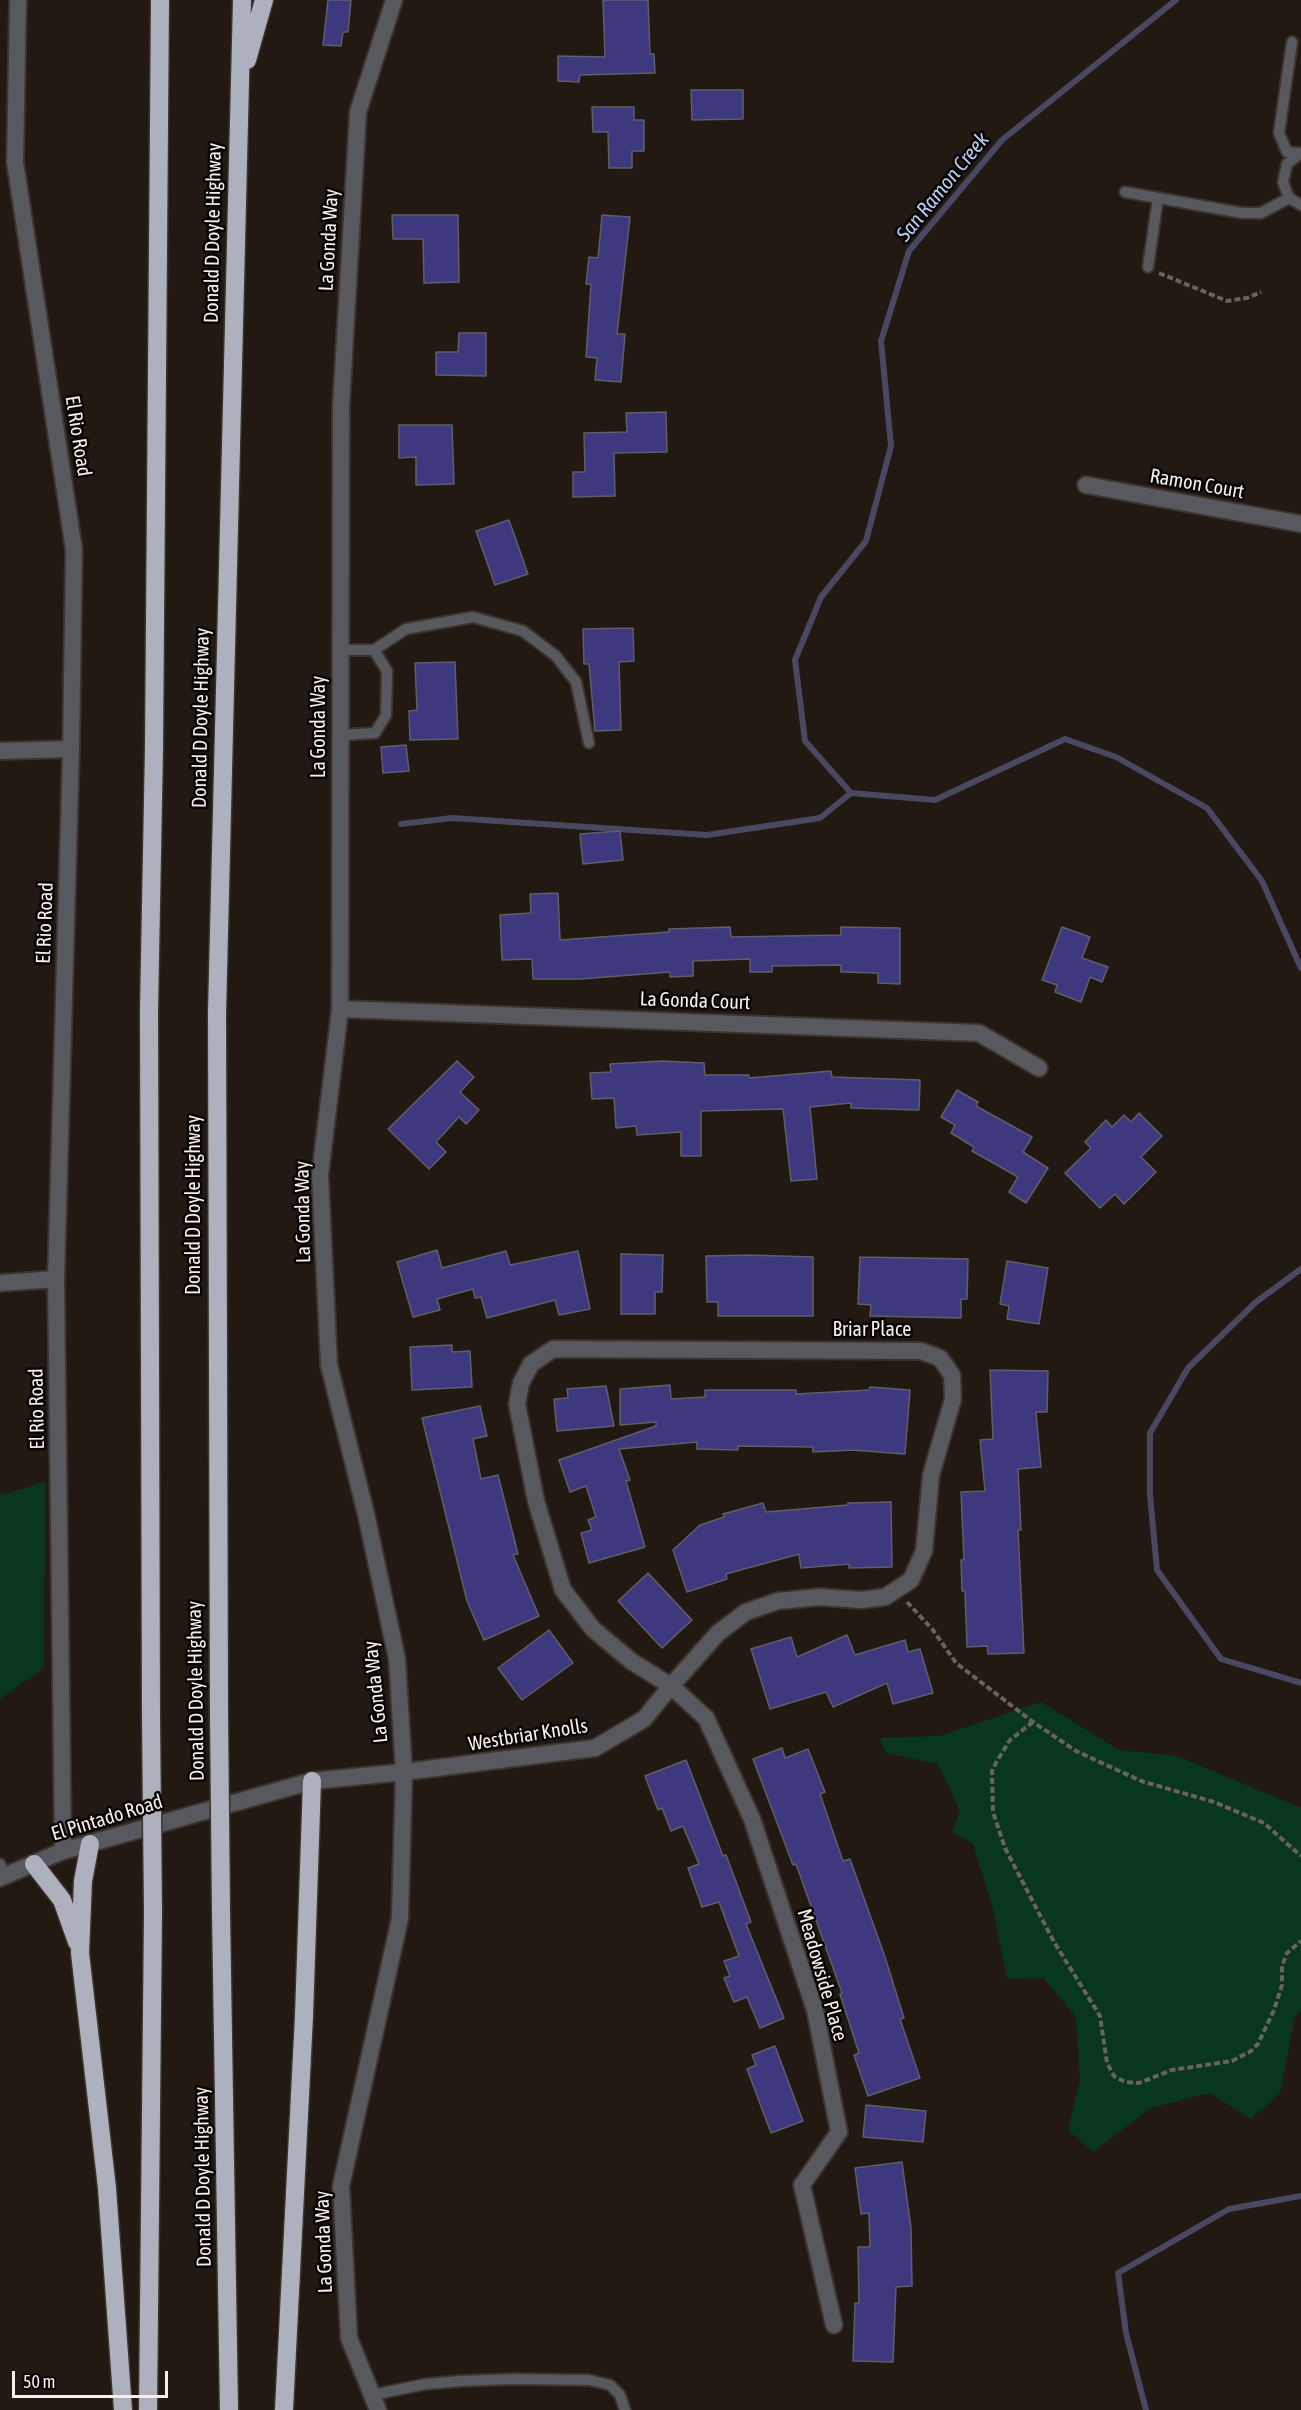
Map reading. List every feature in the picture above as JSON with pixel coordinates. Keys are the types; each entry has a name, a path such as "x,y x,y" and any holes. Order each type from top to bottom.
{"highway":[{"path":"148,2410 153,1912 149,1011 154,747 160,0"},
{"name":"Donald D Doyle Highway","path":"229,2410 219,1714 217,1013 242,0"},
{"path":"240,85 264,0"},
{"path":"284,2410 304,2016 312,1781"},
{"path":"90,1844 83,1881 80,1953 107,2188 123,2410"},
{"path":"34,1864 62,1900 80,1953"}],"street":[{"name":"El Rio Road","path":"18,0 7,161 74,550 71,749 56,1280 63,1851"},
{"name":"La Gonda Way","path":"375,2402 349,2338 341,2186 400,1918 404,1772 397,1659 366,1514 329,1365 320,1175 340,1010 341,400 358,112 394,0"},
{"name":"Ramon Court","path":"1086,485 1301,524"},
{"path":"0,751 71,749"},
{"name":"La Gonda Court","path":"340,1010 979,1033 1039,1068"},
{"path":"0,1283 56,1280"},
{"name":"Briar Place","path":"671,1686 631,1661 592,1629 563,1590 536,1501 517,1404 521,1383 531,1364 553,1349 921,1351 940,1358 952,1375 953,1399 931,1475 924,1551 911,1580 897,1590"},
{"path":"671,1686 718,1633 746,1612 778,1601 820,1597 861,1600 885,1597 897,1590"},
{"name":"Westbriar Knolls","path":"404,1772 595,1748 644,1719 671,1686"},
{"name":"Meadowside Place","path":"671,1686 706,1718 748,1809 815,2010 839,2132 802,2185 834,2325"},
{"name":"El Pintado Road","path":"2,1873 34,1864 63,1851 312,1781 404,1772"}],"lane":[{"path":"1292,42 1279,133 1287,152 1301,153"},
{"path":"1301,153 1292,158 1283,173 1285,190 1289,198 1301,205"},
{"path":"1125,192 1242,213 1262,213 1289,198"},
{"path":"1148,267 1158,198"},
{"path":"340,650 374,650 406,629 473,617 523,631 556,656 576,682 589,743"},
{"path":"340,735 375,733 386,715 387,671 374,650"},
{"path":"375,2402 449,2382 513,2379 589,2380 610,2385 620,2395 625,2410"}],"path":[{"path":"1148,267 1227,301 1247,298 1261,291"},
{"path":"897,1590 933,1630 956,1663 1033,1722 1076,1751 1118,1771 1214,1802 1264,1823 1301,1856"},
{"path":"1033,1722 1010,1740 992,1772 993,1812 1005,1848 1054,1942 1100,2016 1107,2063 1113,2076 1125,2082 1139,2083 1173,2070 1232,2061 1251,2051 1258,2044 1274,2010 1282,1985 1282,1966 1287,1953 1301,1941"}],"green space":[{"path":"45,1482 44,1668 0,1699 0,1495"},
{"path":"1041,1702 1119,1750 1177,1756 1301,1808 1301,2011 1295,2016 1280,2093 1251,2119 1210,2093 1151,2108 1093,2152 1068,2130 1080,2080 1076,2017 1043,1978 1007,1979 993,1909 973,1844 952,1832 960,1811 938,1764 886,1753 879,1738 939,1736"}],"building":[{"path":"328,0 351,0 348,32 343,32 341,46 323,45"},
{"path":"603,0 648,0 650,54 654,54 655,73 580,75 579,82 558,81 558,56 605,57"},
{"path":"691,90 743,90 743,119 692,120"},
{"path":"592,107 634,107 634,120 644,120 644,151 632,151 632,168 609,168 608,132 593,132"},
{"path":"392,215 458,215 459,282 424,283 423,239 393,239"},
{"path":"602,215 630,217 617,334 625,334 621,382 595,380 597,358 586,357 591,284 586,284 589,257 598,258"},
{"path":"459,333 486,333 486,376 436,375 436,352 458,352"},
{"path":"666,412 667,452 614,453 615,496 573,497 573,472 585,472 584,433 627,432 626,413"},
{"path":"399,425 452,425 454,484 416,485 416,457 399,458"},
{"path":"509,520 528,574 495,585 476,531"},
{"path":"633,628 634,661 619,662 621,730 595,731 589,664 584,664 583,629"},
{"path":"455,662 458,739 410,740 409,711 417,710 415,663"},
{"path":"406,745 409,771 383,773 381,747"},
{"path":"620,831 623,860 583,864 580,834"},
{"path":"558,893 560,940 669,932 669,929 730,927 731,937 841,935 841,927 900,928 900,984 878,983 878,973 841,972 841,965 772,966 772,972 750,972 750,959 693,961 693,976 670,977 670,972 580,979 533,979 532,959 502,960 500,915 531,913 530,894"},
{"path":"1062,927 1090,937 1082,958 1108,967 1102,982 1090,977 1081,1002 1055,992 1057,985 1042,980"},
{"path":"457,1061 474,1077 460,1092 479,1110 466,1124 459,1117 436,1142 446,1152 429,1169 388,1129"},
{"path":"662,1061 704,1063 705,1075 749,1075 749,1078 831,1071 832,1077 920,1080 919,1110 851,1108 851,1103 810,1107 817,1179 791,1181 783,1109 701,1111 701,1156 681,1156 681,1132 637,1135 636,1126 616,1128 614,1098 592,1099 590,1073 611,1072 610,1064"},
{"path":"957,1090 978,1102 976,1106 1032,1137 1023,1152 1048,1168 1026,1203 1009,1192 1018,1177 972,1151 974,1147 951,1133 955,1125 941,1117"},
{"path":"1139,1113 1162,1136 1141,1157 1156,1172 1124,1204 1115,1194 1100,1208 1065,1173 1091,1148 1085,1142 1106,1120 1112,1127 1124,1115 1131,1122"},
{"path":"437,1250 442,1268 506,1251 510,1265 578,1251 590,1309 559,1315 555,1300 487,1318 481,1297 475,1298 473,1289 437,1299 440,1310 413,1317 397,1262"},
{"path":"621,1254 663,1255 662,1292 655,1292 655,1314 621,1314"},
{"path":"706,1256 813,1257 813,1316 718,1316 718,1302 707,1302"},
{"path":"860,1257 968,1259 967,1299 961,1299 961,1318 870,1316 871,1305 858,1304"},
{"path":"1007,1261 1048,1268 1039,1324 1007,1319 1009,1306 1000,1304"},
{"path":"452,1345 452,1352 470,1351 472,1387 412,1390 410,1347"},
{"path":"990,1370 1048,1371 1047,1412 1036,1412 1041,1467 1018,1469 1021,1530 1018,1530 1024,1653 988,1654 987,1646 967,1647 965,1591 962,1591 961,1560 964,1560 961,1492 985,1491 980,1440 993,1439"},
{"path":"670,1385 671,1399 705,1397 705,1390 796,1390 796,1394 869,1390 870,1387 910,1390 905,1454 852,1450 813,1452 813,1447 738,1446 738,1450 697,1449 697,1442 619,1449 630,1480 626,1481 645,1547 589,1563 581,1533 592,1530 588,1520 596,1517 586,1486 570,1492 559,1460 656,1426 656,1422 620,1425 620,1389"},
{"path":"606,1386 614,1426 557,1431 554,1399 568,1398 567,1389"},
{"path":"480,1406 487,1436 473,1439 481,1479 498,1475 518,1554 513,1555 539,1616 484,1640 467,1601 422,1418"},
{"path":"891,1502 892,1567 849,1568 849,1564 801,1568 799,1554 726,1574 727,1579 687,1592 673,1550 700,1525 724,1517 723,1514 763,1503 766,1512 848,1505 848,1503"},
{"path":"648,1573 692,1620 662,1648 618,1601"},
{"path":"549,1630 573,1663 522,1700 498,1668"},
{"path":"847,1635 855,1655 905,1640 908,1652 920,1649 933,1693 893,1704 887,1683 833,1707 826,1692 770,1709 751,1649 791,1637 797,1657"},
{"path":"782,1748 785,1758 808,1749 825,1792 820,1794 843,1861 850,1859 885,1957 904,2018 900,2019 920,2078 868,2096 854,2055 859,2053 840,1994 842,1993 796,1864 793,1865 753,1759"},
{"path":"686,1760 723,1856 726,1855 751,1922 746,1924 784,2018 760,2028 747,1997 734,2002 724,1978 730,1976 724,1961 739,1956 719,1902 702,1907 688,1868 699,1864 683,1826 671,1831 662,1808 658,1810 645,1776"},
{"path":"775,2046 803,2121 771,2133 747,2069 756,2065 752,2055"},
{"path":"866,2105 926,2111 923,2142 863,2137"},
{"path":"902,2162 911,2228 912,2286 896,2287 893,2362 853,2361 855,2303 859,2303 858,2247 870,2247 869,2213 861,2214 855,2168"}],"waterway":[{"name":"San Ramon Creek","path":"1176,0 1002,140 909,251 881,341 891,446 866,541 821,597 795,660 805,741 851,793 935,800 1065,739 1116,757 1207,808 1262,881 1301,968"},
{"path":"401,824 452,818 707,835 820,818 851,793"},
{"name":"San Ramon Creek","path":"1301,1269 1256,1302 1188,1368 1150,1433 1150,1495 1157,1570 1221,1659 1301,1683"},
{"name":"San Ramon Creek","path":"1146,2410 1126,2333 1118,2273 1229,2209 1301,2196"}]}
